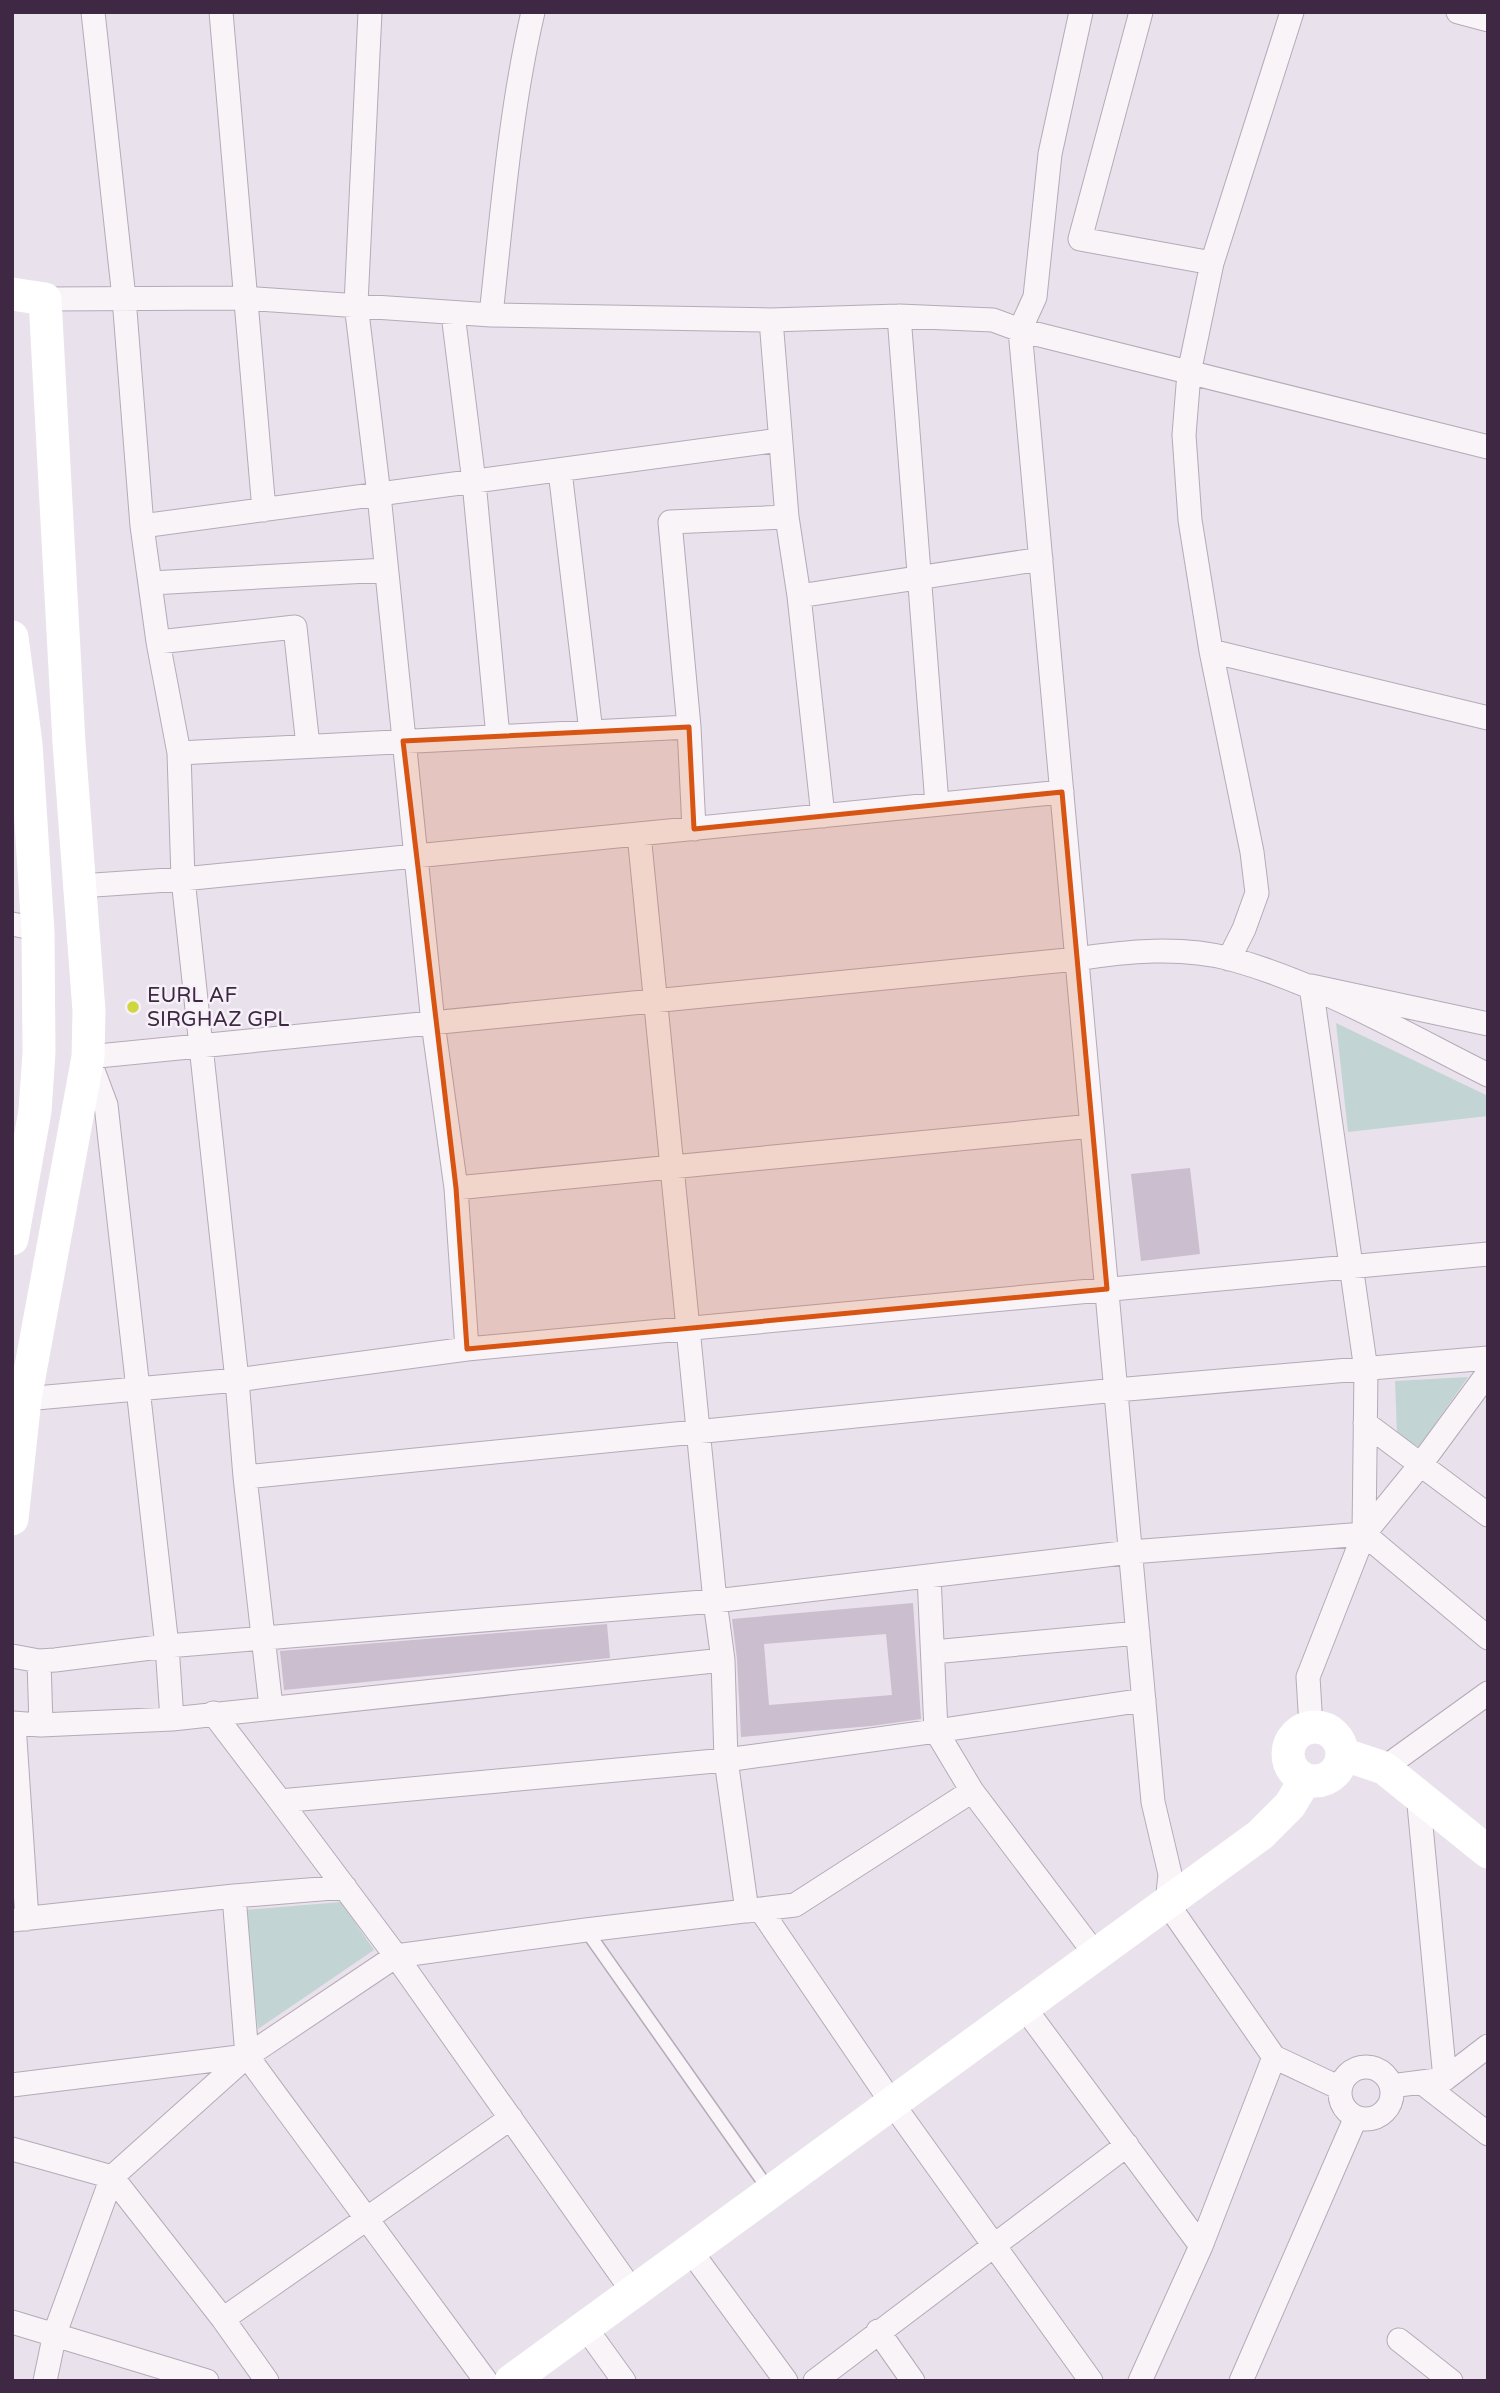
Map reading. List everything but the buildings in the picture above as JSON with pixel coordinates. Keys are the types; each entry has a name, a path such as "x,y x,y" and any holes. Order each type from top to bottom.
{"street":[{"path":"93,12 124,298 142,526 158,642 180,753 183,879 271,1707"},
{"path":"221,12 264,510"},
{"path":"370,12 356,304 379,495 433,1023 456,1188 467,1349"},
{"path":"491,315 506,174 523,54 533,12"},
{"path":"1081,12 1049,154 1035,297 1020,330 1153,1802 1170,1874 1167,1903 1274,2057 1340,2088"},
{"path":"1141,12 1080,239 1212,263"},
{"path":"1229,959 1244,929 1256,893 1252,852 1211,652 1190,520 1184,435 1189,373 1212,263 1292,12"},
{"path":"1458,12 1488,20"},
{"path":"12,294 45,299 244,298 356,304 453,314 771,320 898,316 993,320 1020,330 1488,447"},
{"path":"12,1519 25,1399 88,1057 89,1011 69,743 45,299"},
{"path":"453,314 474,482 498,737"},
{"path":"898,316 937,804"},
{"path":"771,320 787,517 799,596 823,816"},
{"path":"142,526 779,440"},
{"path":"560,471 591,732"},
{"path":"694,829 689,727 670,522 787,517"},
{"path":"799,596 1041,559"},
{"path":"151,583 386,570"},
{"path":"158,642 295,627 308,746"},
{"path":"12,637 26,744 25,926 39,1052 35,1111 12,1239"},
{"path":"1211,652 1488,718"},
{"path":"180,753 689,727"},
{"path":"80,886 183,879 1062,792"},
{"path":"639,834 723,1660 726,1760 753,1910 1091,2381"},
{"path":"88,1057 1077,959 1119,952 1168,951 1229,959 1311,986 1488,1024"},
{"path":"1311,986 1488,1074"},
{"path":"1311,986 1366,1370 1364,1534"},
{"path":"88,1057 106,1105 167,1646 172,1719"},
{"path":"456,1188 1092,1126"},
{"path":"25,1399 237,1380 467,1349 1488,1254"},
{"path":"245,1477 1116,1390 1488,1358"},
{"path":"1311,1727 1308,1677 1364,1534 1421,1464 1488,1374"},
{"path":"1365,1423 1488,1515"},
{"path":"12,1656 39,1661 167,1646 715,1601 1131,1552 1364,1534 1488,1638"},
{"path":"929,1576 936,1731 972,1791 1096,1955"},
{"path":"933,1652 1138,1633"},
{"path":"345,1887 19,1919 13,1724 172,1719 723,1660"},
{"path":"39,1661 41,1725"},
{"path":"1384,1768 1488,1693"},
{"path":"280,1801 726,1760 1144,1700"},
{"path":"213,1713 396,1956 634,2292"},
{"path":"1311,1727 1329,1731 1336,1737 1342,1754 1340,1763 1330,1777 1305,1780 1291,1768 1287,1751 1295,1735 1311,1727"},
{"path":"1342,1754 1384,1768 1488,1852"},
{"path":"511,2381 1260,1835 1290,1805 1305,1780"},
{"path":"45,2381 55,2333 113,2177 247,2056 396,1956 795,1905 972,1791"},
{"path":"1418,1794 1445,2079"},
{"path":"234,1896 247,2056 486,2381"},
{"path":"1024,2007 1200,2246"},
{"path":"1391,2086 1445,2079 1488,2046"},
{"path":"12,2085 247,2056"},
{"path":"1140,2381 1200,2246 1274,2057"},
{"path":"1366,2067 1382,2073 1391,2086 1390,2103 1380,2115 1364,2119 1356,2117 1343,2105 1340,2088 1349,2073 1366,2067"},
{"path":"1420,2082 1488,2134"},
{"path":"1241,2381 1356,2117"},
{"path":"223,2319 511,2118"},
{"path":"815,2381 1127,2145"},
{"path":"12,2149 113,2177 223,2319 267,2381"},
{"path":"690,2250 786,2381"},
{"path":"12,2322 207,2381"},
{"path":"585,2327 624,2381"},
{"path":"878,2331 913,2381"},
{"path":"1399,2340 1451,2381"}],"lane":[{"path":"586,1930 770,2192"}],"highlighted area":[{"path":"689,727 694,829 1062,792 1107,1289 467,1349 456,1188 403,741"}],"shaded area":[{"path":"1336,1023 1488,1096 1488,1116 1348,1132"},
{"path":"1468,1377 1419,1447 1397,1434 1395,1381"},
{"path":"341,1902 374,1950 258,2029 244,1910"}],"place":[{"name":"EURL AF SIRGHAZ GPL","path":"133,1007"}]}
